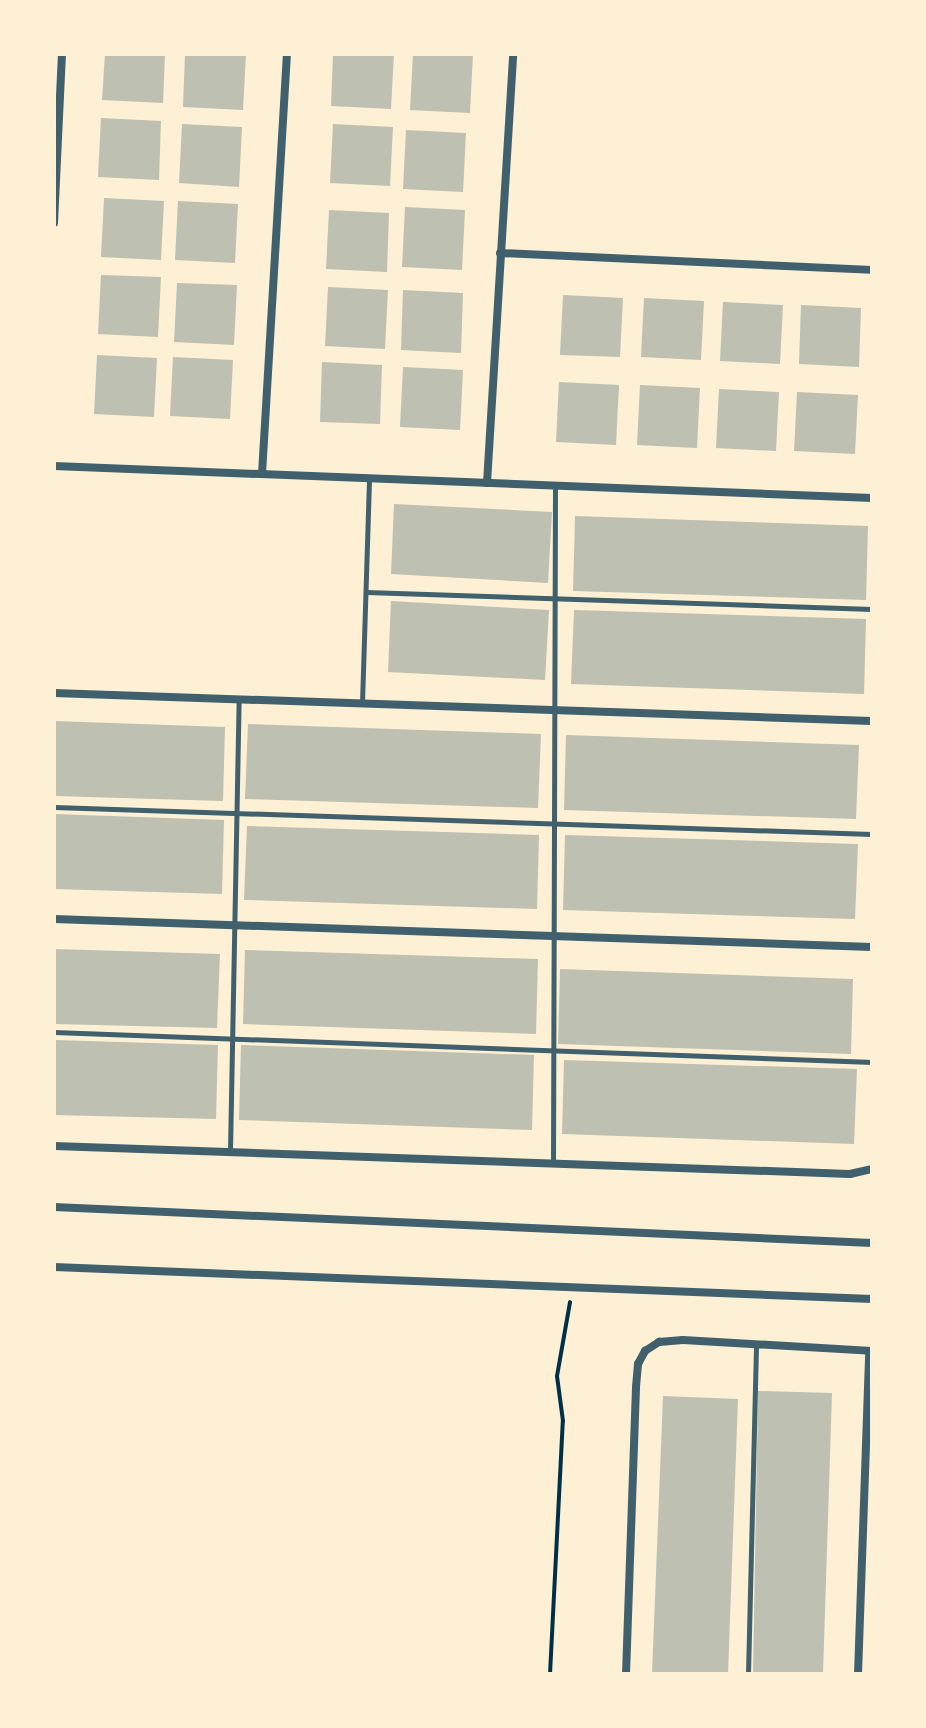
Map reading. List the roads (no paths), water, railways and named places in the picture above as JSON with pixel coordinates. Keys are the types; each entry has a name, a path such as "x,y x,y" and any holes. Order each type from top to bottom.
{"street":[{"path":"54,223 62,54"},
{"path":"262,474 287,54"},
{"path":"487,483 513,54"},
{"path":"500,253 872,270"},
{"path":"54,466 872,498"},
{"path":"54,693 872,721"},
{"path":"54,919 872,947"},
{"path":"54,1146 850,1174 872,1169"},
{"path":"54,1207 872,1243"},
{"path":"54,1267 872,1299"},
{"path":"626,1674 638,1364 645,1351 659,1342 756,1343 871,1351 858,1674"},
{"path":"862,1570 872,1570"}],"lane":[{"path":"362,703 369,479"},
{"path":"553,1164 555,486"},
{"path":"366,592 872,609"},
{"path":"230,1152 239,699"},
{"path":"54,807 872,834"},
{"path":"54,1032 872,1062"},
{"path":"748,1674 756,1343"}]}
